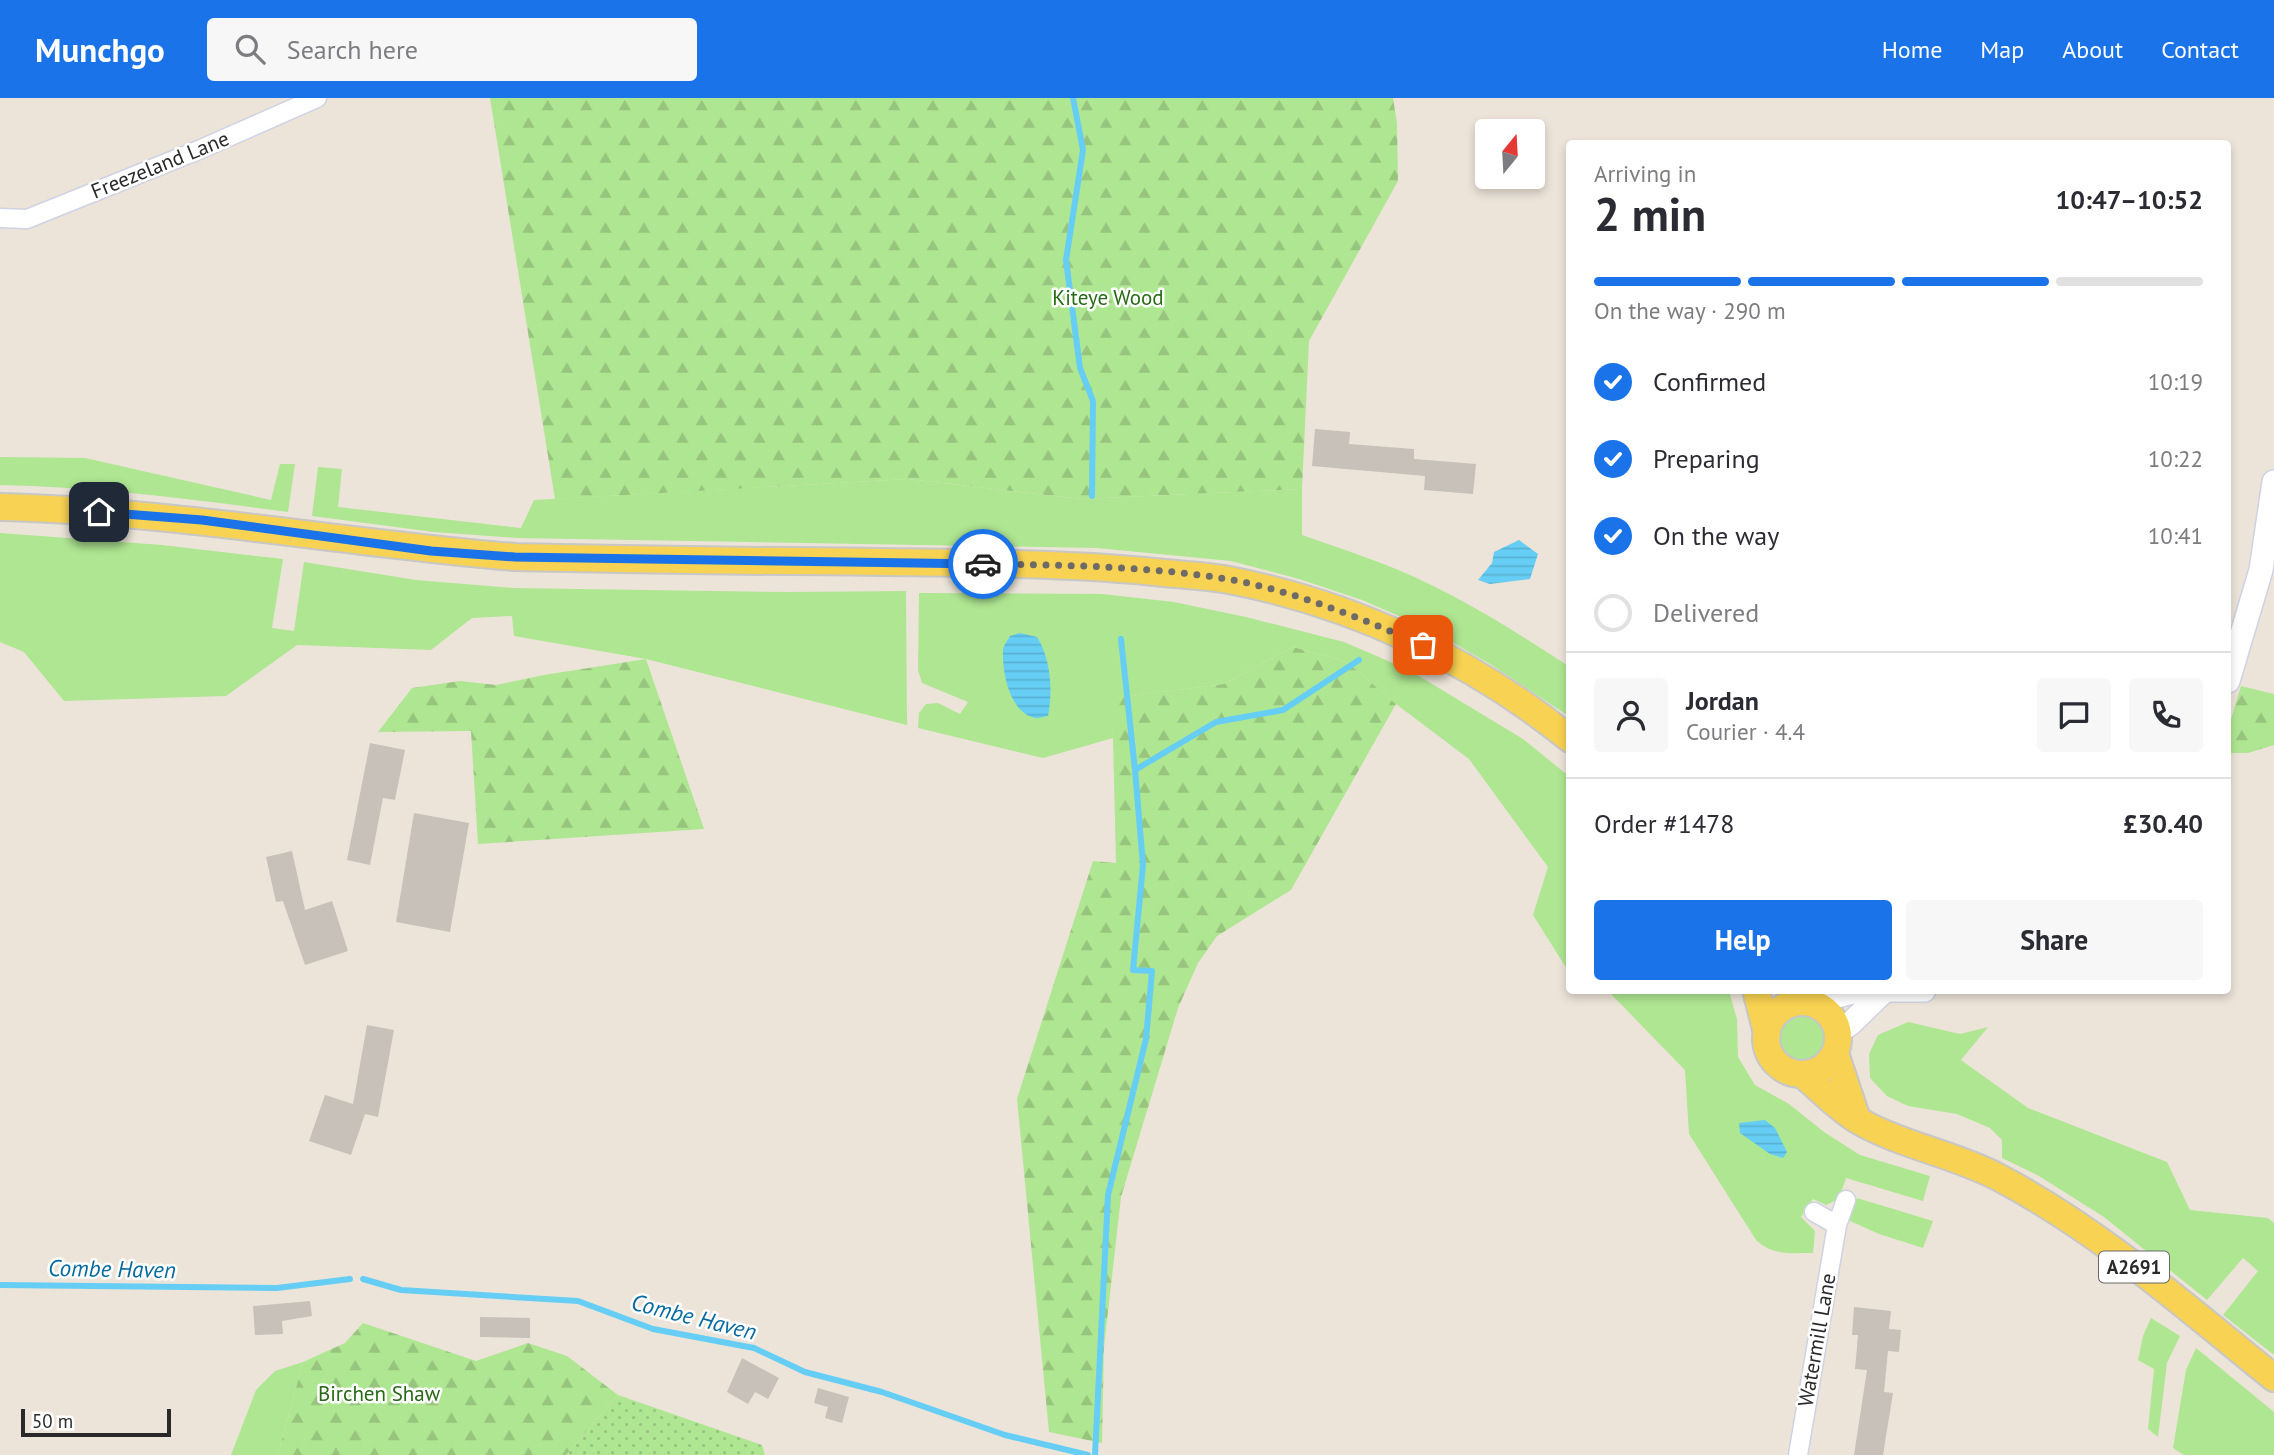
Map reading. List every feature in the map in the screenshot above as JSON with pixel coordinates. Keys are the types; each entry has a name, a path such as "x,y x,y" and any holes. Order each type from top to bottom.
{"main road":[{"path":"0,507 202,520 431,551 515,557 1098,566 1228,579 1295,596 1360,617 1423,645 1485,677 1566,735"},
{"path":"1757,994 1769,1051 1774,1060 1791,1072 1801,1074 1821,1068 1836,1043"},
{"path":"1767,1033 1773,1017 1799,999 1828,1013 1857,1120"},
{"name":"A2691","path":"1801,1074 1857,1120 1886,1134 1963,1161 1998,1178 2085,1230 2274,1378"}],"street":[{"name":"Freezeland Lane","path":"0,218 27,219 201,149 317,98"},
{"path":"2231,671 2261,570 2274,482"},
{"path":"1799,999 1833,994"},
{"path":"1836,1043 1850,1024 1881,994"},
{"name":"Watermill Lane","path":"1798,1455 1837,1225 1846,1200"},
{"path":"1814,1212 1837,1225"}],"green space":[{"name":"Kiteye Wood","path":"490,98 1393,98 1397,123 1398,181 1309,341 1302,489 1081,499 908,479 555,499"},
{"path":"0,457 85,458 271,500 280,464 295,464 288,512 108,491 0,485"},
{"path":"318,467 342,469 338,507 521,528 534,500 908,479 1081,499 1302,489 1302,535 1381,563 1446,592 1566,664 1566,714 1490,664 1429,629 1362,600 1299,579 1231,561 1097,548 517,538 434,532 312,516"},
{"path":"0,533 162,545 283,559 272,628 294,631 304,562 416,580 513,588 906,591 907,725 646,659 514,636 512,616 472,618 431,650 297,645 226,696 64,701 24,652 0,642"},
{"path":"919,593 1102,594 1174,602 1344,642 1409,670 1523,739 1566,774 1566,968 1533,915 1548,867 1469,759 1396,704 1347,662 1293,647 1224,684 1116,698 1113,738 1043,758 918,728 919,713 926,704 938,703 960,714 968,702 922,683 918,670"},
{"path":"1293,647 1347,662 1396,704 1291,890 1217,936 1198,963 1178,1008 1121,1197 1104,1347 1102,1443 1049,1432 1017,1099 1093,861 1116,863 1113,738 1115,698 1224,684"},
{"path":"646,659 704,829 478,844 471,731 378,732 412,688 460,681 496,685"},
{"path":"2241,686 2274,694 2274,745 2248,753 2231,753 2231,719"},
{"path":"1611,994 1730,994 1737,1019 1738,1057 1755,1085 1789,1104 1824,1132 1860,1155 1930,1176 1923,1201 1846,1178 1839,1199 1826,1205 1813,1199 1801,1217 1815,1231 1813,1253 1769,1249 1756,1240 1689,1134 1685,1070"},
{"path":"1802,1011 1821,1019 1829,1038 1821,1057 1802,1065 1783,1057 1775,1038 1783,1019"},
{"path":"1908,1022 1960,1034 1988,1027 1961,1060 2028,1108 2167,1162 2190,1210 2268,1218 2274,1223 2274,1355 2223,1315 2258,1271 2243,1258 2207,1300 2104,1217 2039,1176 2002,1158 2002,1140 1990,1128 1957,1114 1908,1106 1887,1096 1870,1078 1869,1054 1878,1035"},
{"path":"1857,1198 1933,1221 1923,1248 1879,1234 1848,1220"},
{"path":"2151,1318 2180,1336 2167,1363 2158,1437 2148,1429 2154,1369 2138,1360 2143,1336"},
{"name":"Birchen Shaw","path":"363,1323 476,1361 528,1343 567,1356 618,1395 566,1455 278,1455 303,1362 345,1343"},
{"path":"2196,1348 2274,1412 2274,1455 2184,1455 2173,1448 2186,1370"},
{"path":"303,1362 278,1455 231,1455 256,1390 275,1371"},
{"path":"618,1395 762,1445 765,1455 566,1455"}],"water":[{"path":"1519,540 1538,554 1530,579 1490,584 1478,580 1492,563 1494,552"},
{"path":"1020,633 1037,637 1042,646 1048,665 1050,686 1048,716 1037,718 1020,709 1006,681 1003,649 1010,636"},
{"path":"1765,1120 1775,1128 1787,1152 1783,1158 1770,1154 1740,1133 1739,1123"}],"building":[{"path":"1315,429 1350,432 1349,444 1414,449 1414,459 1476,464 1473,494 1424,490 1425,476 1312,466"},
{"path":"370,743 405,750 395,800 383,798 370,865 347,860"},
{"path":"414,813 469,823 450,932 396,922"},
{"path":"292,851 305,910 332,901 348,951 305,965 283,901 276,902 266,857"},
{"path":"367,1025 394,1030 378,1117 365,1114 351,1155 309,1141 325,1095 353,1104"},
{"path":"310,1301 312,1316 282,1321 283,1334 255,1335 253,1306"},
{"path":"1854,1307 1891,1311 1889,1329 1901,1330 1899,1352 1888,1351 1884,1392 1893,1393 1883,1455 1854,1455 1867,1370 1855,1369 1858,1335 1852,1335"},
{"path":"480,1317 530,1318 530,1338 480,1337"},
{"path":"742,1358 779,1378 768,1399 755,1392 748,1404 727,1392"},
{"path":"818,1388 849,1397 842,1423 825,1418 828,1407 814,1403"}],"waterway":[{"path":"1073,98 1083,150 1066,260 1080,368 1093,401 1092,496"},
{"path":"1121,639 1135,770"},
{"path":"1095,1455 1108,1195 1146,1039 1152,971 1133,970 1143,865 1135,770 1216,722 1283,710 1359,660"},
{"name":"Combe Haven","path":"0,1285 277,1288 350,1279"},
{"name":"Combe Haven","path":"363,1279 401,1290 578,1301 653,1329 754,1348 805,1372 882,1392 1005,1435 1088,1455"}],"way so far":[{"path":"983,564 1098,566 1228,579 1295,596 1360,617 1423,645"}],"route":[{"path":"99,512 202,520 431,551 515,557 983,564"}]}
